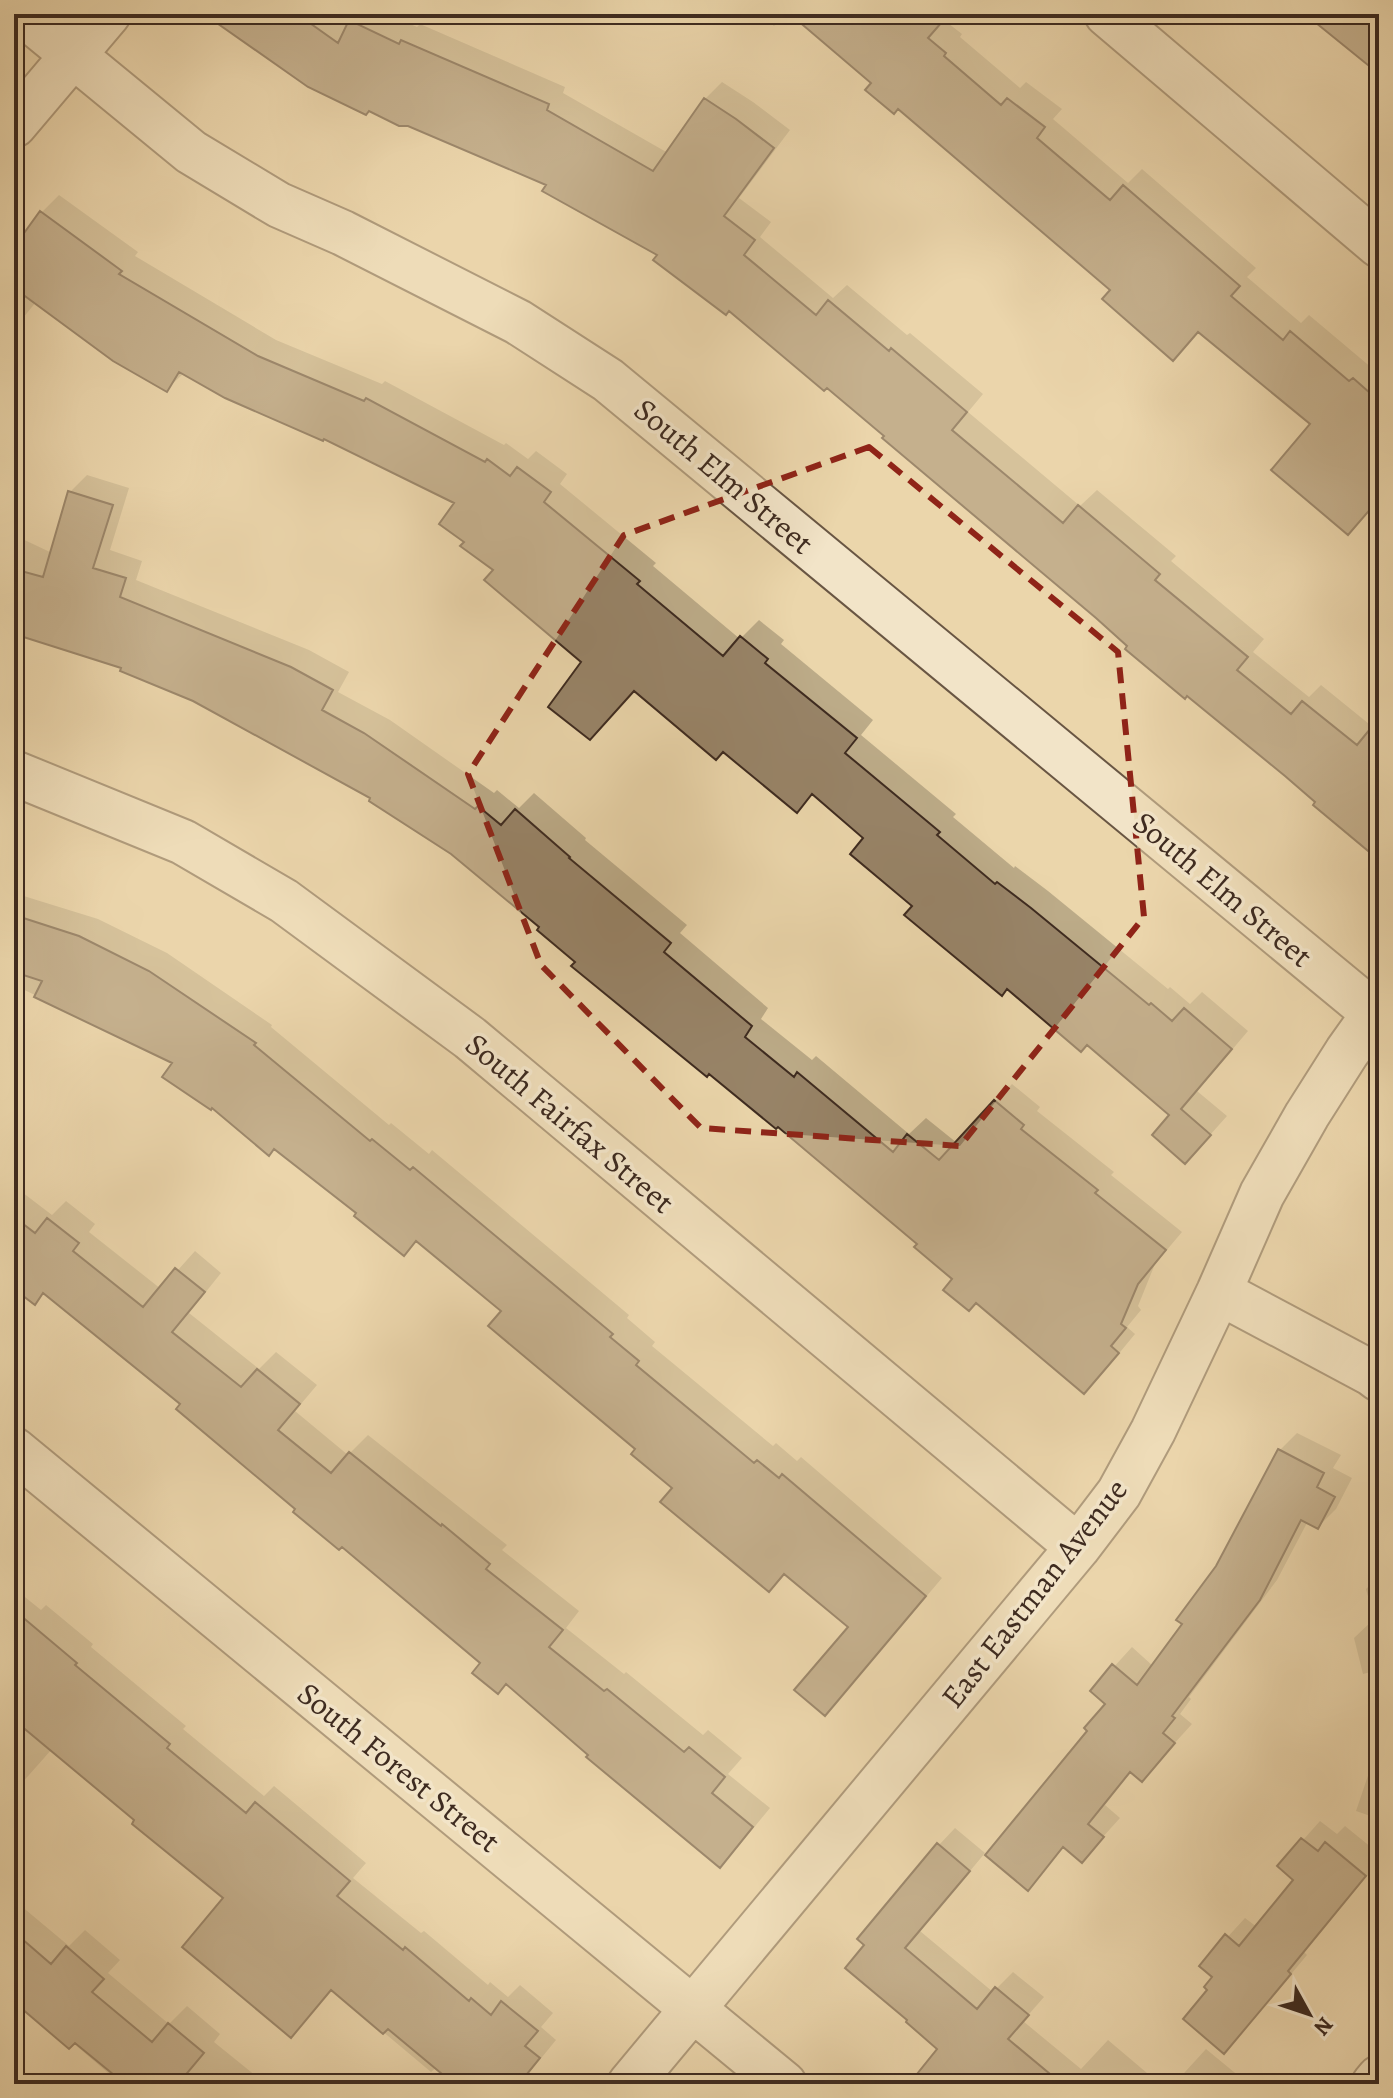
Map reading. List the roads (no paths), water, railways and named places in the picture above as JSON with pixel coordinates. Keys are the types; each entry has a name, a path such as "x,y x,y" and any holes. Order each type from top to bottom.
{"street":[{"name":"South Elm Street","path":"23,14 191,152 279,205 343,233 518,322 608,380 1376,1010"},
{"path":"14,125 108,14"},
{"path":"1107,14 1379,245"},
{"name":"South Fairfax Street","path":"14,773 183,842 284,901 470,1038 1078,1547"},
{"name":"East Eastman Avenue","path":"630,2084 1078,1547 1119,1493 1153,1431 1262,1194 1307,1115 1376,1010"},
{"path":"1219,1292 1379,1379"},
{"name":"South Forest Street","path":"14,1450 784,2084"},
{"path":"1374,2084 1379,2078"}]}
